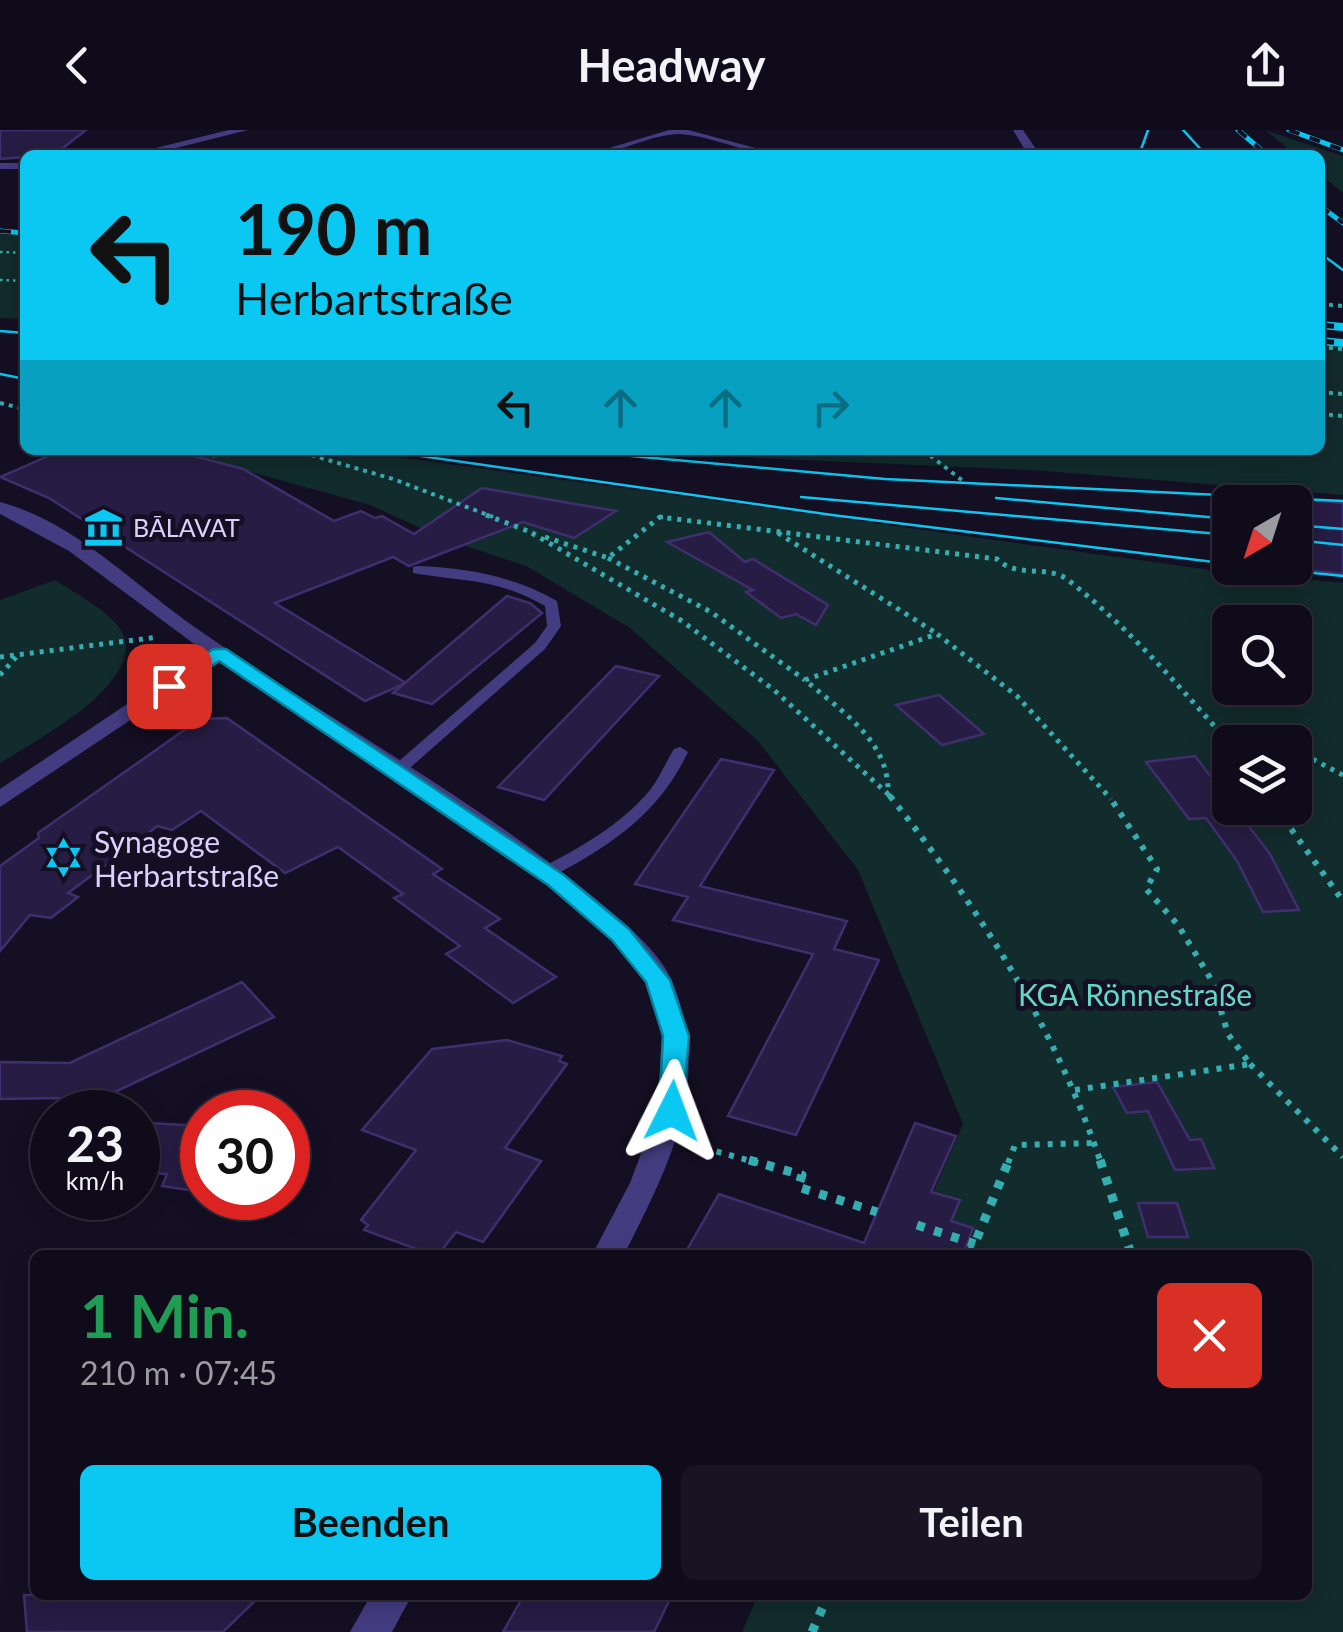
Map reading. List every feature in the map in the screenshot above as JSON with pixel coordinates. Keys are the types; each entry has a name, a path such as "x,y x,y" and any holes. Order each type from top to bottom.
{"street":[{"path":"155,150 243,130"},
{"path":"610,150 680,130 757,150"},
{"path":"0,507 30,518 153,601 190,633 547,872 621,934 658,980 676,1036 672,1111 645,1183 611,1250"},
{"path":"0,800 220,652"},
{"path":"370,1632 390,1600"}],"lane":[{"path":"397,771 540,646 554,626 552,604 504,580 482,573 418,570"},
{"path":"547,872 623,826 671,775 680,752"}],"path":[{"path":"311,455 392,479 659,579 707,608 805,680 880,751 891,779 888,794"},
{"path":"929,455 963,481"},
{"path":"608,558 660,517 998,559 1007,569 1064,576 1215,725"},
{"path":"775,531 938,634 1017,696 1104,788 1157,868 1146,889 1178,924 1212,981 1228,1034 1250,1064 1343,1157"},
{"path":"532,532 682,621 774,690 888,794 949,871 1030,996 1075,1090 1130,1250"},
{"path":"0,657 190,633"},
{"path":"805,680 938,634"},
{"path":"0,675 18,654"},
{"path":"1312,759 1343,775"},
{"path":"1288,825 1343,901"},
{"path":"1075,1090 1250,1064"},
{"path":"972,1250 1015,1146 1094,1143"},
{"path":"704,1148 802,1175 798,1186 877,1212"},
{"path":"916,1225 974,1244"},
{"path":"812,1632 826,1600"}],"green space":[{"path":"1265,130 1325,150 1290,150"},
{"path":"1325,150 1343,156 1343,193 1325,178"},
{"path":"0,234 20,236 20,319 0,318"},
{"path":"1325,345 1343,347 1343,495 1312,493 1312,485 1218,485 1031,470 730,455 1325,455"},
{"name":"KGA Rönnestraße","path":"189,455 384,455 1212,570 1212,585 1312,585 1312,580 1343,583 1343,1632 742,1632 756,1600 1312,1600 1312,1250 908,1250 963,1124 858,870 758,741 630,628 526,566 442,538 370,505"},
{"path":"55,580 111,618 123,634 125,653 118,672 82,709 0,763 0,600"}],"building":[{"path":"0,130 86,130 60,150 20,150 20,158 0,159"},
{"path":"51,455 190,455 243,469 334,521 361,511 375,518 382,516 414,534 482,488 616,511 574,538 523,522 409,566 393,557 275,603 406,683 365,701 49,498 0,477"},
{"path":"1312,500 1343,503 1343,574 1312,571"},
{"path":"709,532 745,562 753,559 828,605 816,625 796,614 781,618 746,592 753,590 667,542"},
{"path":"507,596 530,603 542,613 432,704 393,693"},
{"path":"616,666 659,676 544,800 498,787"},
{"path":"939,695 984,734 942,745 896,705"},
{"path":"227,718 442,869 433,874 500,919 485,928 556,977 513,1003 446,954 460,946 394,898 403,894 338,847 285,873 201,811 172,830 157,826 146,835 113,837 122,853 68,893 78,897 51,918 30,915 0,951 0,866 39,838 38,833 200,719"},
{"path":"1195,756 1212,778 1212,825 1248,825 1270,854 1299,910 1263,912 1237,861 1206,818 1189,819 1146,762"},
{"path":"721,759 774,770 700,886 847,921 834,949 879,960 796,1135 728,1116 813,954 673,920 688,897 635,884"},
{"path":"242,982 274,1017 119,1090 30,1090 30,1098 0,1099 0,1062 70,1063"},
{"path":"507,1040 562,1056 559,1061 567,1064 505,1148 541,1161 483,1242 456,1232 442,1250 419,1250 364,1230 368,1225 361,1220 416,1150 362,1130 432,1049"},
{"path":"1157,1082 1190,1140 1201,1139 1214,1168 1175,1170 1148,1111 1127,1113 1113,1087"},
{"path":"915,1123 956,1136 931,1192 960,1200 951,1221 973,1228 965,1250 687,1250 719,1194 864,1243"},
{"path":"160,1124 180,1125 180,1189 162,1186 167,1174 160,1174"},
{"path":"1138,1203 1177,1203 1188,1237 1148,1237"},
{"path":"24,1595 30,1595 30,1600 256,1600 223,1632 27,1632"},
{"path":"521,1600 670,1600 654,1632 503,1632"}],"tram line":[{"path":"1141,150 1148,130"},
{"path":"1183,130 1201,150"},
{"path":"1325,257 1343,270"},
{"path":"0,331 20,333"},
{"path":"0,374 20,378"},
{"path":"414,455 832,515 1212,562"},
{"path":"620,455 885,479 1343,501"},
{"path":"801,497 1212,533"},
{"path":"996,498 1212,517"},
{"path":"1312,526 1343,529"},
{"path":"1312,542 1343,545"},
{"path":"1312,573 1343,576"}],"railway":[{"path":"1238,130 1261,150"},
{"path":"1289,130 1343,150"},
{"path":"1325,210 1343,223"},
{"path":"0,231 20,233"},
{"path":"1325,325 1343,327"},
{"path":"1325,341 1343,343"}],"place":[{"name":"BĀLAVAT","path":"103,527"},
{"name":"Synagoge Herbartstraße","path":"64,858"}],"route":[{"path":"169,686 220,652 536,862 621,934 658,980 676,1036 672,1111"}]}
